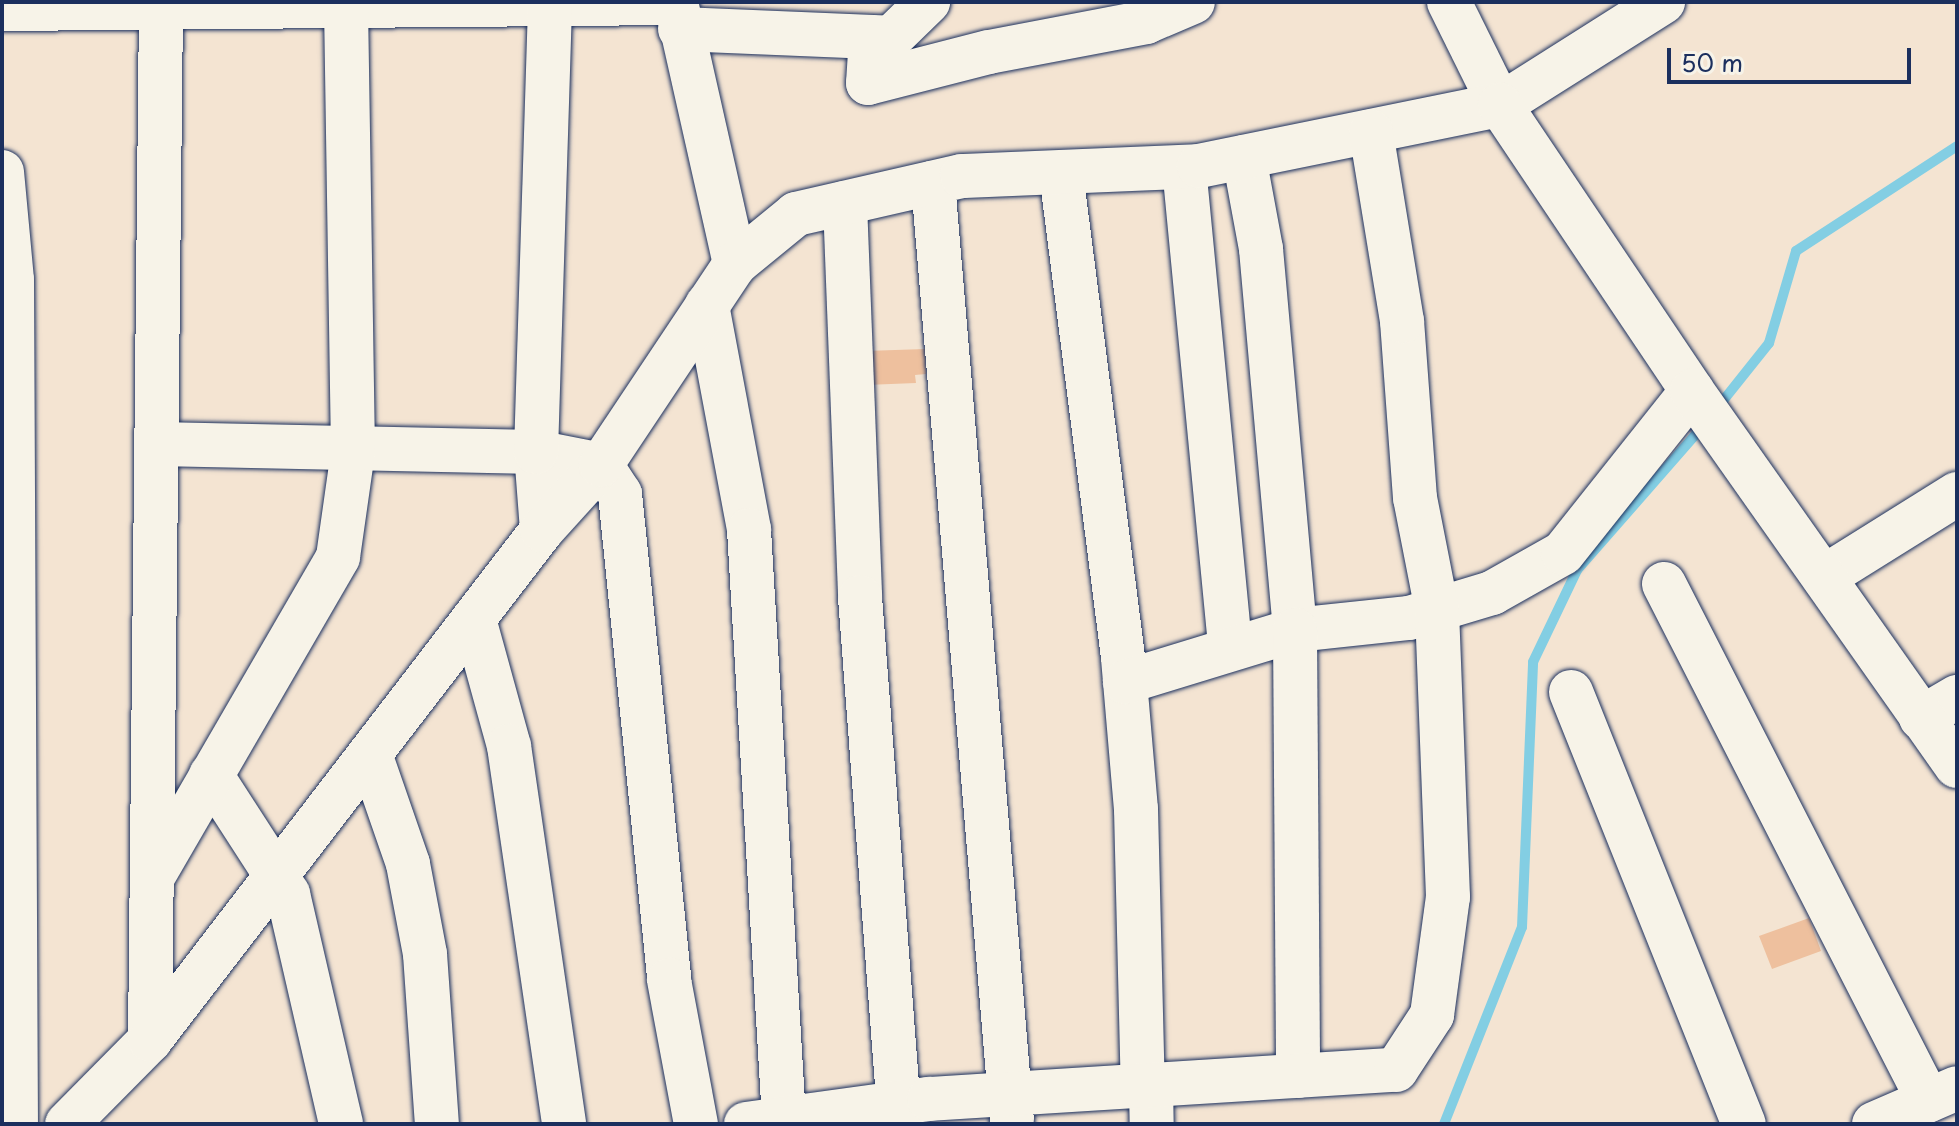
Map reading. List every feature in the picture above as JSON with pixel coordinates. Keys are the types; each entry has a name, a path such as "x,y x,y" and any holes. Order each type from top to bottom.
{"street":[{"path":"2,9 550,2 677,11 891,38 928,2"},
{"path":"542,530 536,452 550,2"},
{"path":"871,37 868,83 989,52 1146,22 1193,2"},
{"path":"1449,2 1500,105 1704,409 1824,577 1939,708 1957,766"},
{"path":"92,1114 542,530 601,465 735,264 796,214 962,176 1184,167 1500,105 1663,2"},
{"path":"150,1040 160,5"},
{"path":"153,875 338,557 353,451 346,5"},
{"path":"677,11 735,264"},
{"path":"707,305 749,530 765,1121 1011,1109 1149,1098 1298,1076 1396,1070 1432,1015 1448,897 1437,610 1415,498 1402,321 1371,132"},
{"path":"1244,157 1261,249 1295,630 1298,1076"},
{"path":"1184,167 1230,648"},
{"path":"2,172 12,280 8,911 16,1124"},
{"path":"1061,173 1125,682 1136,809 1149,1098"},
{"path":"933,183 1011,1109"},
{"path":"845,203 860,597 899,1114"},
{"path":"1125,682 1295,630 1409,618 1492,593 1563,553 1704,409"},
{"path":"157,444 353,451 536,452 601,465 620,494 669,980 696,1124"},
{"path":"1824,577 1957,494"},
{"path":"1664,584 1943,1094 1874,1124"},
{"path":"474,619 509,746 564,1124"},
{"path":"1571,692 1744,1124"},
{"path":"370,754 408,864 425,954 437,1124"},
{"path":"211,775 279,873 321,1024 341,1124"}],"building":[{"path":"925,349 926,374 915,375 916,383 866,385 865,351"},
{"path":"1809,918 1821,951 1772,969 1759,936"}],"waterway":[{"path":"1718,407 1769,343 1796,251 1957,146"},
{"path":"1444,1124 1522,927 1533,662 1577,570 1703,426"}]}
